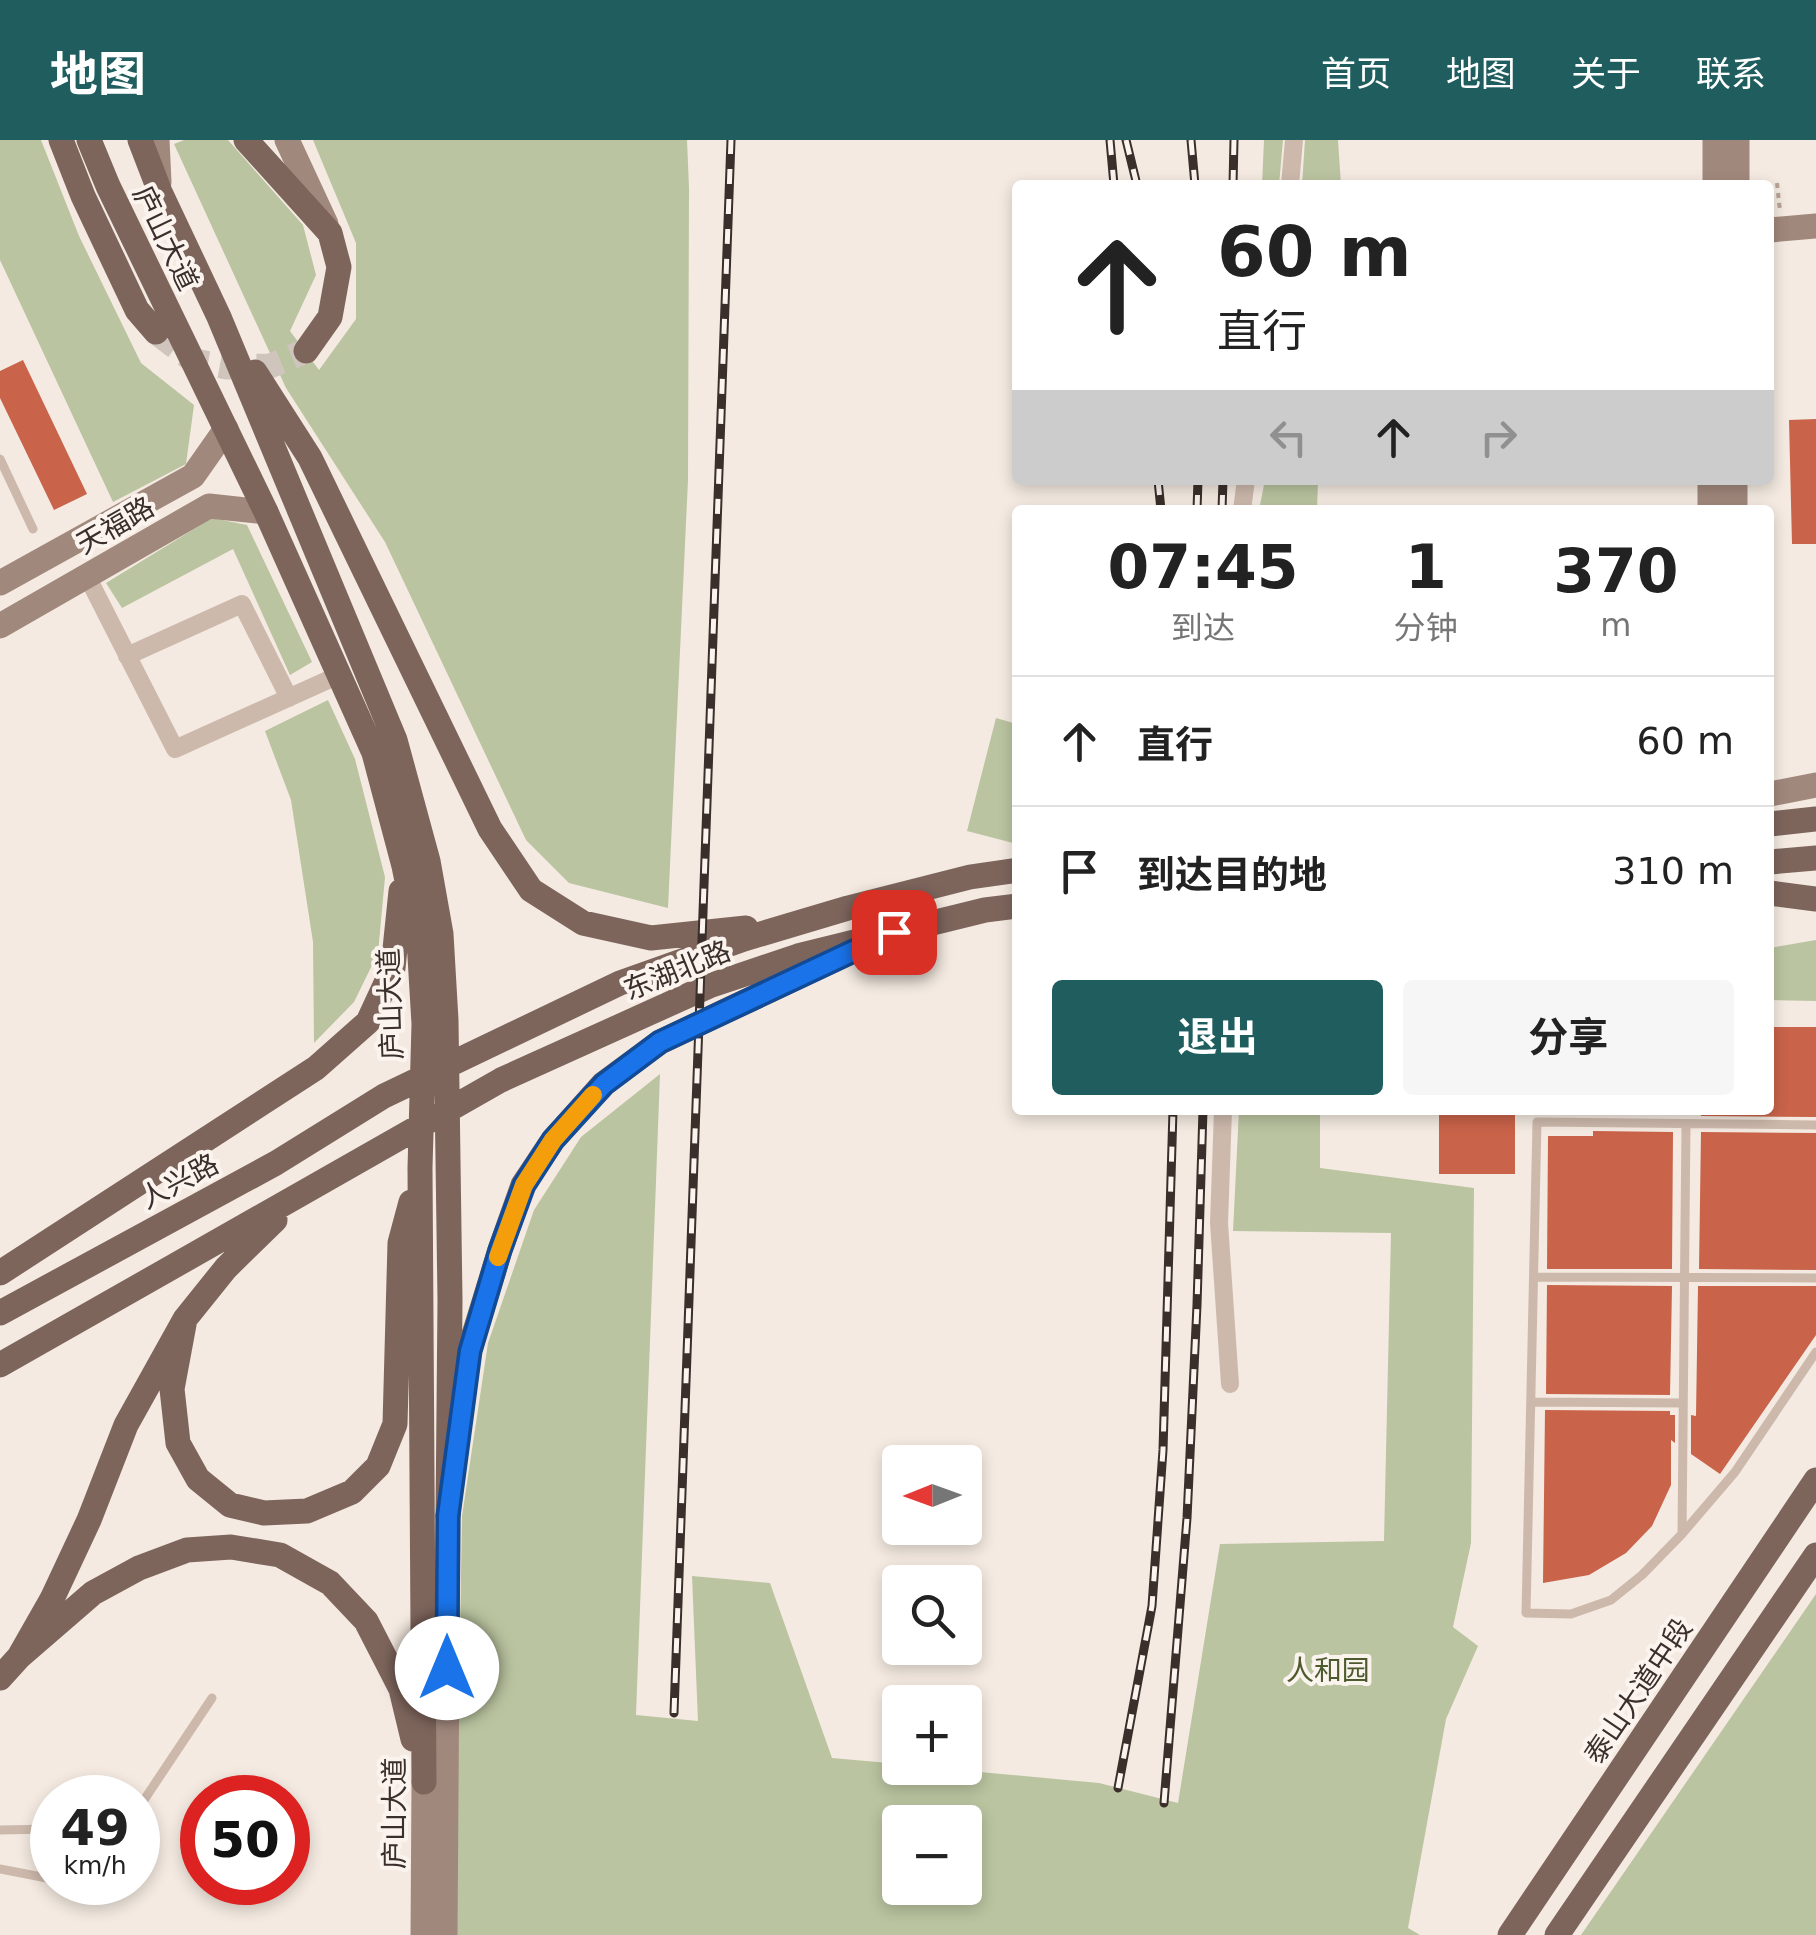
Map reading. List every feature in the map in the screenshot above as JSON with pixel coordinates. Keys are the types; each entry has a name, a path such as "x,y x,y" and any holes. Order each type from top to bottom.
{"main road":[{"path":"62,140 83,196 137,310 156,332"},
{"name":"庐山大道","path":"89,140 266,512 374,753 404,866 419,940 423,1007 420,1168 424,1782"},
{"name":"庐山大道","path":"140,140 160,192 219,316 395,740 428,861 441,934 446,1020 448,1516"},
{"path":"246,140 330,233 339,267 330,317 306,350"},
{"path":"219,316 310,458 490,829 531,890 583,923 650,938 801,922"},
{"path":"1774,824 1816,819"},
{"path":"1774,862 1816,858"},
{"path":"0,1273 316,1068 368,1022 394,968 404,866"},
{"name":"东湖北路","path":"384,1096 620,983 801,922 953,882 1012,871"},
{"path":"1774,893 1816,899"},
{"name":"东湖北路","path":"300,1196 502,1080 709,986 798,956 984,910 1012,907"},
{"path":"448,1516 470,1351 524,1185 553,1140 604,1084 660,1042 894,932"},
{"name":"人兴路","path":"0,1313 276,1163 384,1096"},
{"path":"185,1320 172,1389 178,1443 198,1479 230,1505 264,1514 307,1511 352,1492 378,1466 395,1424 400,1243 420,1168"},
{"path":"19,1656 90,1520 126,1425 185,1320 226,1268 300,1196"},
{"path":"0,1365 300,1196"},
{"name":"泰山大道中段","path":"1510,1935 1816,1480"},
{"path":"0,1678 19,1656 93,1593 139,1568 187,1550 230,1547 280,1555 330,1583 366,1621 401,1689 424,1782"},
{"path":"1557,1935 1816,1555"}],"street":[{"path":"157,140 160,192"},
{"path":"286,140 330,233"},
{"path":"1290,180 1294,140"},
{"path":"1715,180 1716,140"},
{"path":"1737,140 1737,180"},
{"path":"1774,230 1816,226"},
{"name":"天福路","path":"0,584 193,476 226,430"},
{"name":"天福路","path":"0,626 209,506 266,512"},
{"path":"87,576 175,749 339,676"},
{"path":"128,656 242,604 289,698"},
{"path":"1774,791 1816,785"},
{"path":"1774,891 1816,886"},
{"path":"1223,1115 1220,1223 1230,1384"},
{"name":"庐山大道","path":"445,1935 448,1516"},
{"name":"庐山大道","path":"424,1782 424,1935"}],"lane":[{"path":"0,459 33,528"},
{"path":"1816,1126 1536,1122 1526,1613 1570,1614 1611,1600 1642,1575 1735,1472 1816,1352"},
{"path":"1682,1534 1686,1124"},
{"path":"1534,1277 1816,1278"},
{"path":"1532,1402 1683,1403"},
{"path":"160,1776 212,1698"},
{"path":"0,1830 30,1829"},
{"path":"0,1869 30,1874"}],"green space":[{"path":"0,140 41,140 79,236 141,363 194,405 186,464 113,502 0,260"},
{"path":"184,140 228,140 303,225 316,275 290,331 319,370 356,319 356,243 313,140 687,140 688,480 668,908 569,883 526,840 385,542 286,388 174,144"},
{"path":"1264,140 1283,140 1279,180 1262,180"},
{"path":"1305,140 1338,140 1341,180 1302,180"},
{"path":"1264,485 1318,485 1317,505 1260,505"},
{"path":"212,518 247,525 312,662 290,675 233,549 122,608 106,583"},
{"path":"328,700 355,759 385,877 378,953 354,1002 314,1043 313,942 291,800 265,731"},
{"path":"996,718 1012,723 1012,843 967,831"},
{"path":"1816,940 1816,1001 1774,1000 1774,947"},
{"name":"人和园","path":"660,1074 636,1715 698,1721 692,1576 770,1583 832,1758 882,1762 882,1785 982,1785 982,1772 1099,1783 1178,1803 1220,1544 1384,1541 1391,1233 1233,1231 1239,1115 1320,1115 1320,1168 1474,1188 1471,1543 1453,1627 1478,1646 1446,1719 1408,1928 1420,1935 455,1935 462,1516 488,1343 534,1210 581,1137"},
{"path":"1816,1594 1816,1935 1581,1935"}],"building":[{"path":"23,360 87,494 54,510 0,398 0,371"},
{"path":"1816,419 1816,544 1792,544 1789,420"},
{"path":"1774,1027 1816,1027 1816,1117 1701,1116 1774,1115"},
{"path":"1439,1115 1515,1115 1515,1174 1439,1174"},
{"path":"1593,1131 1673,1132 1672,1269 1547,1269 1548,1136 1593,1136"},
{"path":"1701,1132 1816,1133 1816,1270 1699,1269"},
{"path":"1547,1285 1672,1286 1670,1395 1546,1394"},
{"path":"1698,1286 1816,1286 1816,1335 1720,1474 1691,1454 1691,1415 1696,1416"},
{"path":"1545,1410 1670,1411 1670,1415 1675,1415 1675,1443 1671,1440 1671,1485 1652,1526 1626,1553 1589,1575 1543,1583"}],"tunnel":[{"path":"156,332 194,361 227,367 270,366 306,351"}],"railway":[{"path":"674,1713 731,140"},
{"path":"1110,140 1114,180"},
{"path":"1126,140 1136,180"},
{"path":"1191,140 1195,180"},
{"path":"1233,180 1234,140"},
{"path":"1158,485 1160,505"},
{"path":"1197,505 1198,485"},
{"path":"1222,505 1223,485"},
{"path":"1118,1788 1152,1606 1163,1450 1173,1115"},
{"path":"1164,1803 1187,1518 1203,1115"}],"slow traffic":[{"path":"498,1257 524,1185 553,1140 593,1095"}],"route":[{"path":"447,1668 448,1516 470,1351 524,1185 553,1140 604,1084 660,1042 894,932"}]}
